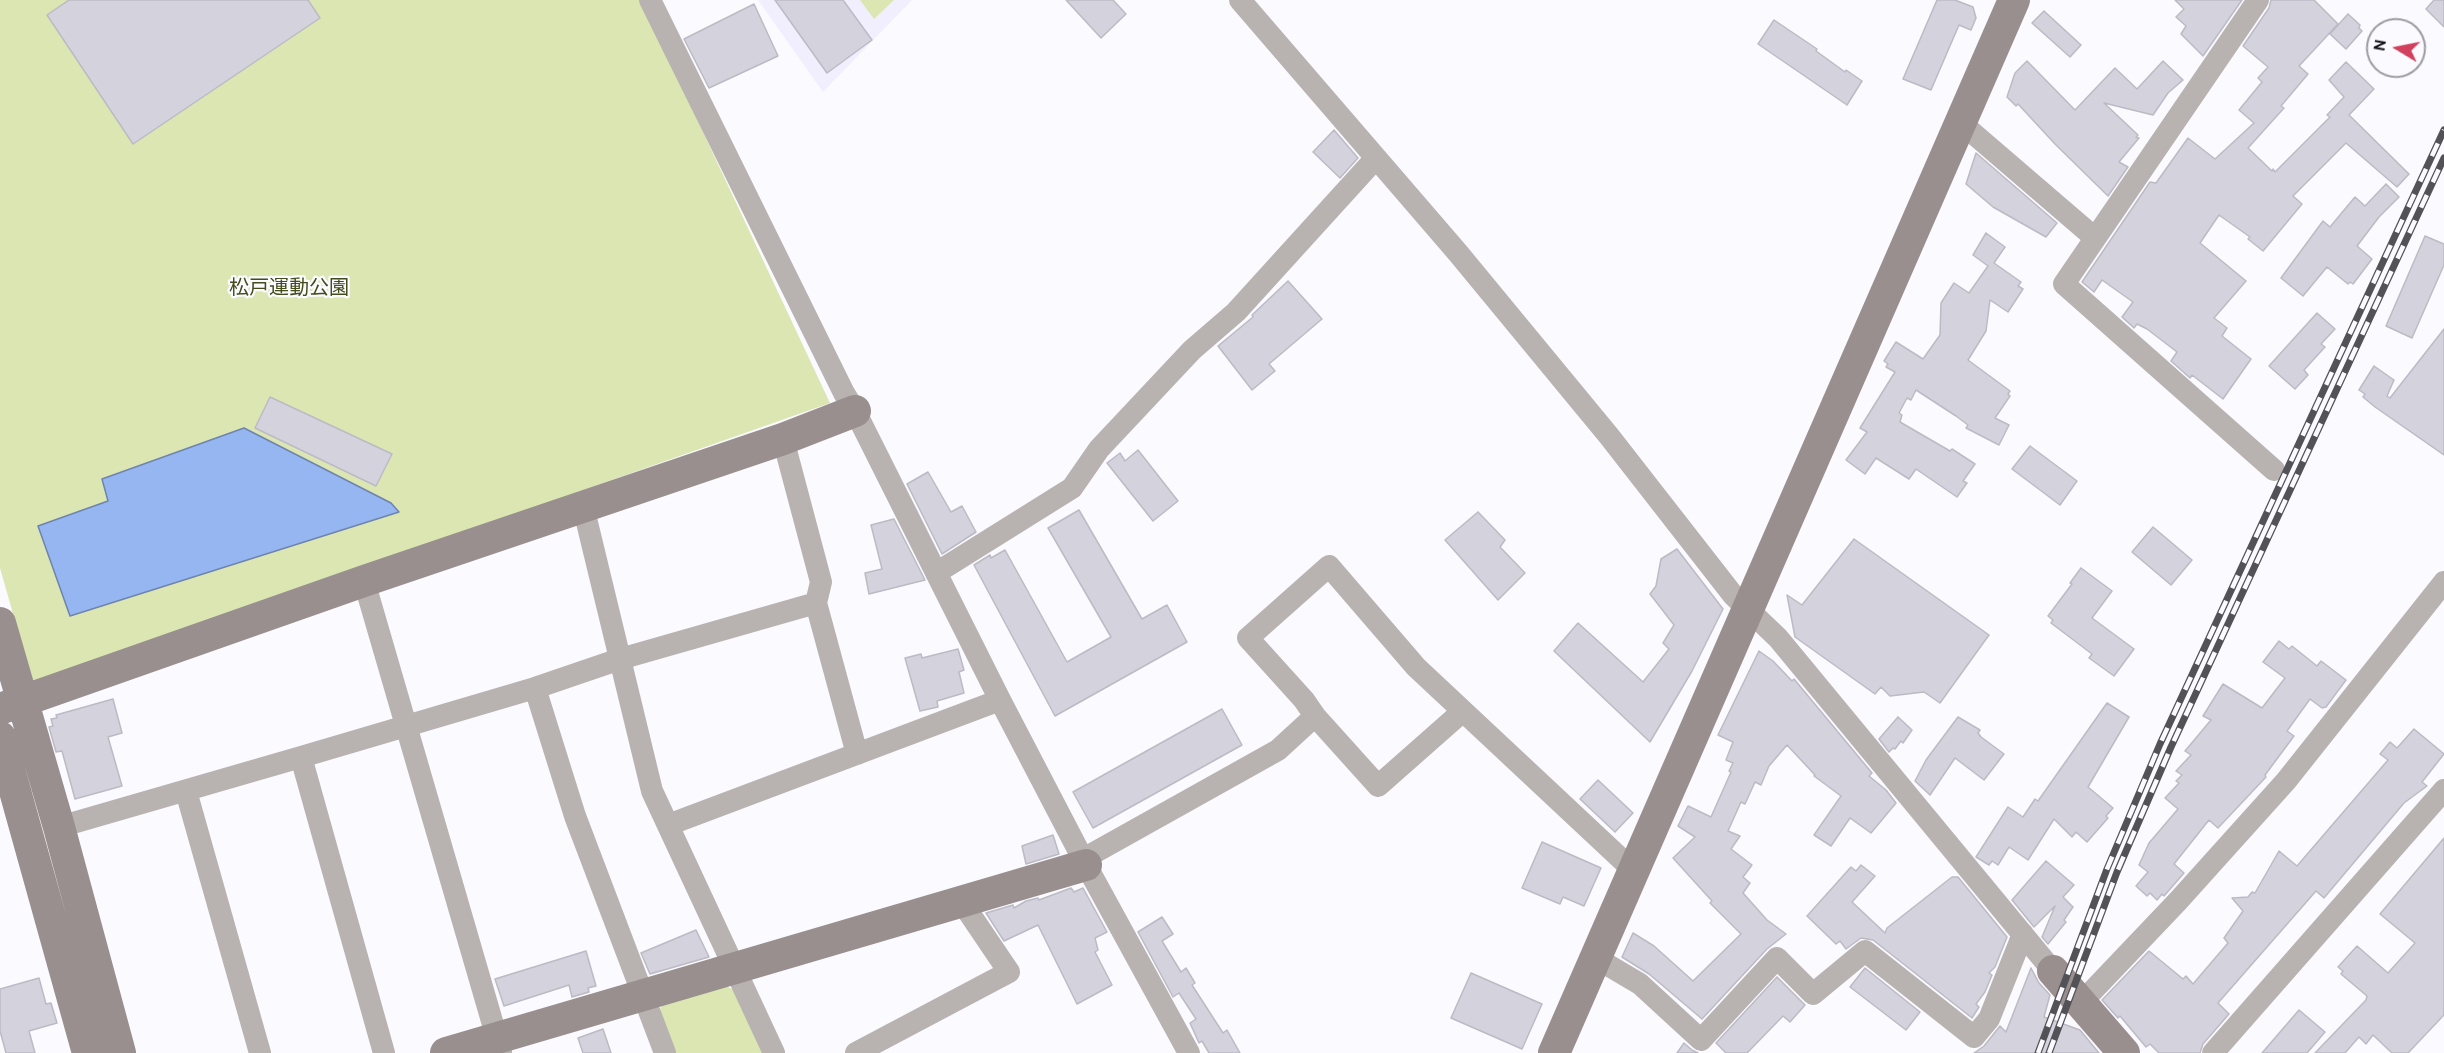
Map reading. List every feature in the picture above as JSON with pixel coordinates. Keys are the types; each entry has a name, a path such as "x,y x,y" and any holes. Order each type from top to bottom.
{"street":[{"path":"650,0 843,393 855,411 1000,700 1084,862 1189,1053"},
{"path":"1240,0 1458,253 1748,610 1778,638 2080,1004 2124,1053"},
{"path":"1554,1053 2014,0"},
{"path":"2258,0 2064,284 2274,470"},
{"path":"1960,122 2095,238"},
{"path":"936,573 1072,488 1099,449 1192,350 1236,312 1375,159"},
{"path":"11,705 364,581 783,439 855,411"},
{"path":"783,439 821,582 816,603 857,754"},
{"path":"583,506 652,791 774,1053"},
{"path":"1463,711 1378,786 1315,716 1304,699 1248,638 1329,567 1416,667 1634,871"},
{"path":"364,581 499,1046"},
{"path":"2080,1004 2147,931 2178,902 2286,781 2444,582"},
{"path":"33,850 61,834 186,791 535,688 620,659 816,603"},
{"path":"0,623 11,705 61,834 120,1053"},
{"path":"535,688 575,816 665,1053"},
{"path":"668,825 1000,700"},
{"path":"446,1053 499,1046 643,995 961,901 1084,862 1278,750 1315,716"},
{"path":"0,737 88,1053"},
{"path":"301,757 384,1053"},
{"path":"2213,1053 2444,790"},
{"path":"186,791 260,1053"},
{"path":"856,1053 1009,972 961,901"},
{"path":"1596,957 1640,984 1701,1040 1778,958 1813,994 1865,951 1974,1037 1989,1019 2023,934"}],"shaded area":[{"path":"758,0 912,0 823,92"}],"green space":[{"name":"松戸運動公園","path":"0,0 641,0 830,403 33,684 0,568"},
{"path":"860,0 894,0 874,19"},
{"path":"724,985 734,990 763,1053 671,1053 657,1015 664,1001"}],"water":[{"path":"244,428 391,503 399,512 70,616 38,526 108,501 102,479"}],"building":[{"path":"69,0 308,0 320,18 133,144 47,15"},
{"path":"775,0 843,0 872,40 827,73"},
{"path":"1066,0 1113,0 1126,14 1101,38"},
{"path":"1937,0 1955,0 1973,7 1976,18 1971,30 1959,25 1931,90 1903,79"},
{"path":"2175,0 2242,0 2203,56 2181,34 2186,26 2176,17 2184,9"},
{"path":"2271,0 2314,0 2338,24 2299,66 2308,74 2281,106 2284,108 2248,148 2275,172 2330,117 2327,115 2344,97 2329,80 2346,62 2374,89 2349,115 2409,174 2397,187 2346,143 2293,196 2302,204 2263,251 2248,239 2250,237 2219,215 2200,243 2246,281 2214,318 2227,328 2222,336 2251,359 2223,399 2192,375 2190,378 2171,361 2177,352 2147,329 2137,324 2134,328 2122,317 2133,302 2102,280 2094,292 2082,282 2150,182 2156,183 2188,138 2215,159 2254,123 2239,110 2262,82 2258,78 2268,67 2243,46 2269,8"},
{"path":"2434,0 2444,0 2444,27 2426,9"},
{"path":"754,4 778,56 709,88 684,39"},
{"path":"2044,11 2081,45 2070,57 2032,23"},
{"path":"2348,14 2360,25 2359,28 2362,31 2346,49 2330,34"},
{"path":"1774,20 1817,49 1816,51 1845,72 1846,70 1862,81 1847,105 1758,44"},
{"path":"2027,61 2075,110 2115,68 2137,89 2163,61 2183,80 2168,93 2153,115 2104,103 2139,138 2119,162 2128,167 2108,196 2018,104 2016,106 2007,97 2015,73"},
{"path":"1334,130 1358,158 1340,178 1313,152"},
{"path":"1976,153 2057,223 2046,237 1993,207 1966,184"},
{"path":"2386,184 2399,197 2379,217 2357,246 2372,259 2353,284 2350,282 2348,284 2327,267 2303,296 2281,278 2323,221 2330,227 2355,197 2365,206"},
{"path":"1986,233 2005,247 1994,263 2021,282 2018,286 2023,289 2008,312 1990,300 1986,331 1968,360 2010,391 2008,394 2010,396 1995,418 2009,425 1999,445 1966,428 1968,425 1916,390 1911,400 1907,398 1899,413 1902,415 1900,422 1950,451 1952,449 1975,464 1963,481 1967,483 1957,497 1916,469 1909,479 1876,458 1865,474 1846,460 1867,432 1860,428 1895,372 1886,367 1888,364 1884,361 1896,342 1923,359 1940,335 1941,303 1954,283 1969,293 1988,266 1973,255"},
{"path":"2425,236 2444,244 2444,265 2412,338 2386,326"},
{"path":"1288,281 1322,319 1269,364 1275,371 1252,390 1218,346 1253,317 1252,315"},
{"path":"2317,313 2335,329 2321,344 2325,347 2304,370 2308,375 2295,389 2269,366"},
{"path":"2444,329 2444,455 2375,407 2363,397 2365,394 2359,390 2374,366 2394,380 2387,396 2390,398"},
{"path":"270,397 392,454 376,486 255,428"},
{"path":"2030,446 2077,481 2060,505 2012,469"},
{"path":"1138,450 1178,501 1153,521 1107,463 1120,453 1125,461"},
{"path":"928,472 951,512 962,506 976,532 942,554 907,484"},
{"path":"1079,510 1142,619 1167,605 1187,642 1055,716 974,565 990,555 991,558 1005,550 1067,662 1111,637 1048,528"},
{"path":"1478,512 1505,540 1500,547 1525,573 1498,600 1445,540"},
{"path":"894,519 925,580 869,594 865,573 882,569 871,525"},
{"path":"2153,527 2192,560 2171,585 2132,552"},
{"path":"1854,539 1989,635 1940,703 1924,692 1890,696 1881,687 1875,694 1795,637 1787,595 1802,605"},
{"path":"1677,549 1723,609 1692,671 1650,742 1554,651 1578,623 1643,682 1669,649 1663,643 1674,625 1650,594 1656,586 1661,559"},
{"path":"2081,568 2112,591 2092,618 2134,649 2114,676 2089,658 2092,654 2051,623 2053,620 2048,616"},
{"path":"2279,641 2289,649 2292,646 2317,666 2321,661 2346,680 2326,707 2322,708 2310,699 2287,731 2294,736 2265,775 2266,777 2218,828 2209,820 2174,864 2184,873 2164,896 2162,894 2157,900 2150,893 2147,896 2136,886 2148,872 2139,865 2149,843 2178,809 2165,798 2179,783 2176,781 2182,775 2176,771 2191,755 2185,751 2211,720 2203,716 2223,684 2262,708 2285,678 2263,662"},
{"path":"958,649 964,670 959,672 964,693 937,701 938,707 920,711 905,658 921,654 922,658"},
{"path":"1759,651 1773,661 1792,681 1794,679 1872,773 1869,776 1886,790 1896,803 1871,833 1850,818 1831,846 1814,835 1841,796 1814,776 1787,745 1769,766 1761,785 1755,782 1745,804 1741,802 1728,831 1740,836 1731,849 1752,865 1743,877 1750,883 1743,893 1767,920 1786,934 1767,949 1702,1019 1649,974 1622,957 1633,933 1654,946 1693,981 1741,934 1710,903 1712,901 1673,858 1695,837 1678,826 1688,806 1711,817 1731,772 1729,771 1733,763 1726,760 1733,742 1718,735"},
{"path":"113,699 122,733 108,737 122,786 75,799 62,751 56,752 49,727 53,726 51,719 57,718 56,715"},
{"path":"2107,703 2129,717 2088,787 2113,808 2106,816 2108,818 2087,842 2076,832 2072,837 2054,819 2028,860 2009,847 1998,865 1992,861 1989,865 1976,857 2008,807 2023,817 2035,799 2038,801"},
{"path":"1222,709 1242,745 1093,828 1073,792"},
{"path":"1898,717 1912,730 1903,743 1901,741 1895,749 1889,752 1879,739"},
{"path":"1958,717 1980,730 1978,733 1981,737 2004,754 1984,780 1955,758 1930,795 1915,781 1926,760"},
{"path":"2414,729 2444,754 2422,782 2427,786 2404,803 2324,898 2316,891 2218,1003 2229,1014 2203,1044 2200,1053 2159,1053 2150,1044 2146,1047 2120,1016 2118,1018 2102,1000 2149,951 2183,979 2186,976 2193,984 2228,943 2224,938 2243,911 2232,898 2248,897 2252,892 2255,893 2279,851 2297,866 2388,760 2380,754 2390,742 2397,748"},
{"path":"1598,780 1633,813 1615,832 1580,799"},
{"path":"1053,835 1059,854 1026,864 1022,846"},
{"path":"2444,838 2444,1015 2408,1053 2392,1053 2373,1035 2366,1044 2359,1037 2345,1053 2315,1053 2366,1000 2367,996 2341,974 2343,971 2338,967 2357,946 2388,973 2415,943 2380,914"},
{"path":"1542,842 1601,868 1584,906 1563,897 1560,904 1522,888"},
{"path":"2046,861 2074,885 2063,897 2073,907 2064,920 2066,922 2048,944 2042,937 2055,906 2034,927 2012,900"},
{"path":"1861,865 1875,876 1852,902 1885,933 1887,928 1952,877 1958,877 2007,937 1995,967 1989,973 1992,975 1985,992 1976,1004 1979,1007 1972,1018 1873,940 1861,938 1846,949 1840,941 1836,944 1807,916 1851,867 1856,871"},
{"path":"1071,888 1074,892 1083,888 1107,932 1095,938 1098,950 1095,952 1112,985 1077,1004 1038,925 1004,941 986,913 1013,905 1014,908 1026,901 1038,898 1039,900"},
{"path":"1162,917 1173,934 1162,941 1181,972 1186,968 1195,983 1192,985 1223,1033 1227,1030 1240,1053 1209,1053 1202,1041 1199,1043 1190,1023 1196,1019 1179,993 1173,997 1138,932"},
{"path":"696,930 709,957 650,974 641,953"},
{"path":"586,951 596,986 588,988 589,992 572,997 569,985 504,1006 495,979"},
{"path":"1865,968 1920,1012 1906,1030 1850,987"},
{"path":"2031,968 2039,983 2050,995 2044,1017 2080,1030 2099,1053 1974,1053 1984,1046 2000,1026 2006,1032"},
{"path":"1471,973 1542,1004 1522,1049 1451,1018"},
{"path":"1777,977 1805,1005 1790,1022 1783,1016 1747,1053 1726,1053 1716,1043"},
{"path":"39,978 46,1004 51,1003 57,1023 29,1031 35,1053 6,1053 0,1031 0,989"},
{"path":"2299,1010 2325,1032 2307,1053 2262,1053"},
{"path":"603,1029 611,1053 583,1053 578,1038"},
{"path":"1684,1043 1692,1050 1698,1053 1677,1053"}],"railway":[{"path":"2038,1053 2107,869 2160,744 2444,130"},
{"path":"2049,1053 2117,872 2171,747 2444,158"}]}
